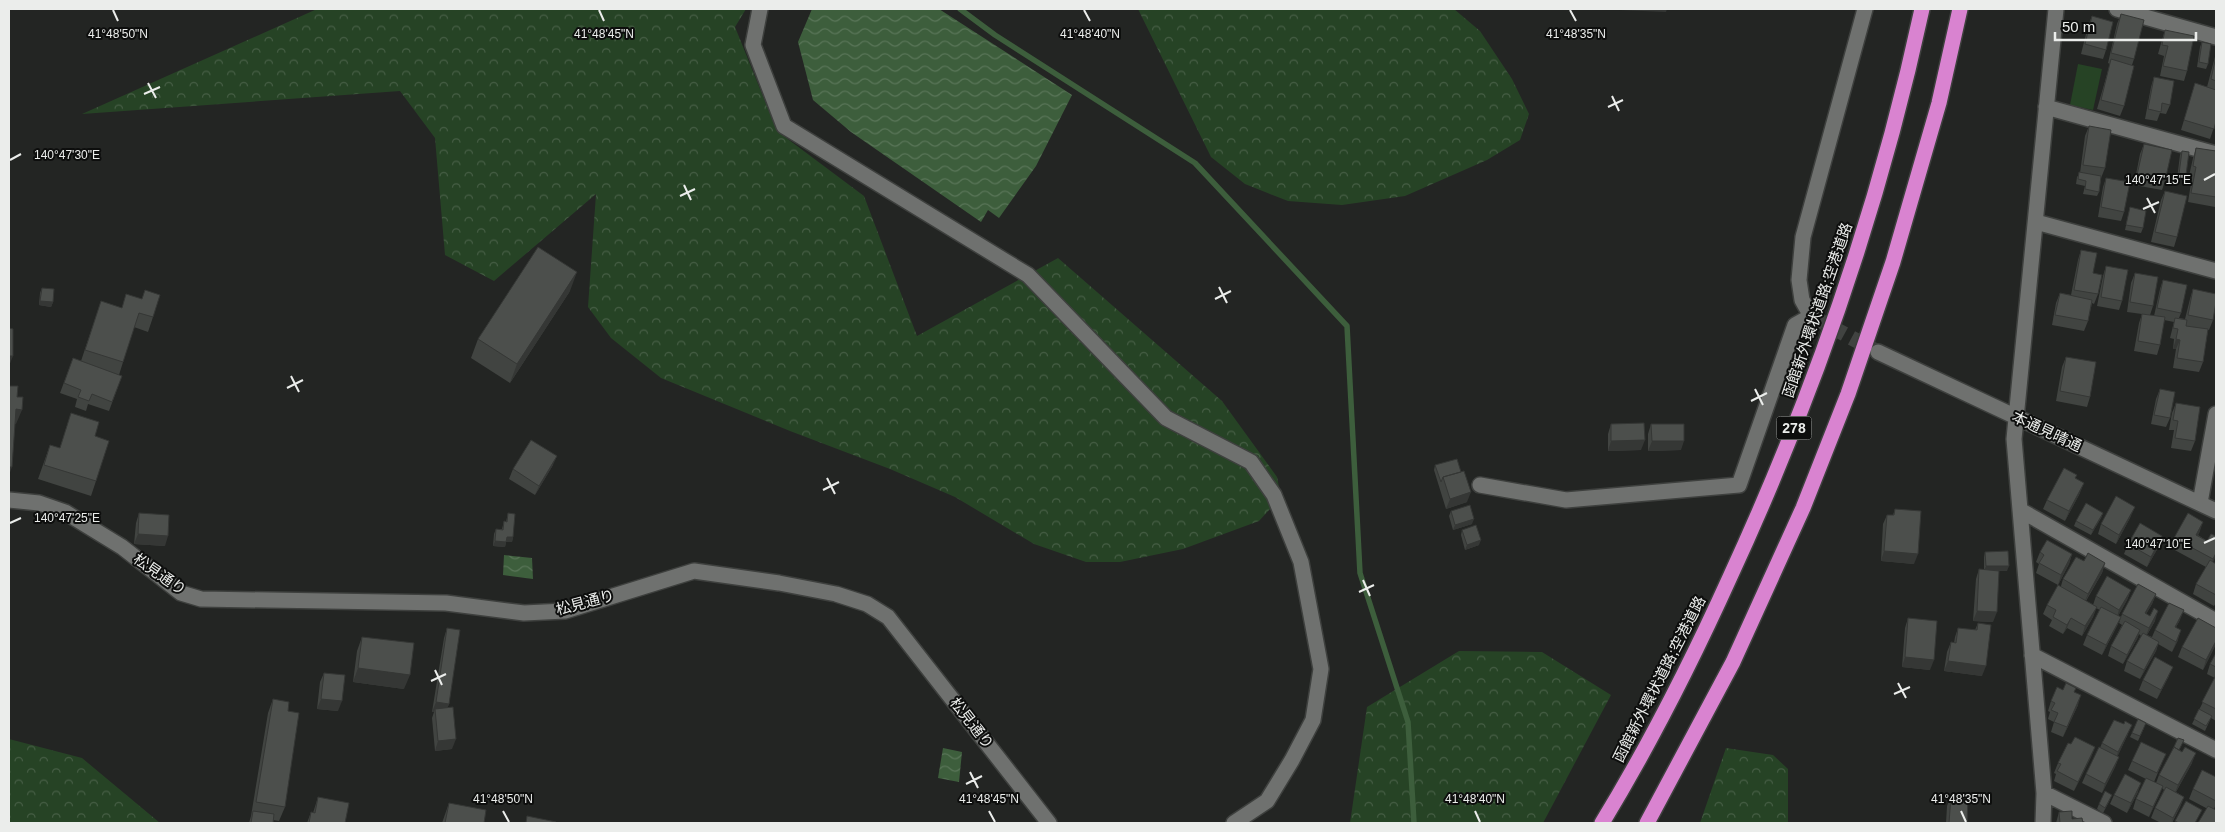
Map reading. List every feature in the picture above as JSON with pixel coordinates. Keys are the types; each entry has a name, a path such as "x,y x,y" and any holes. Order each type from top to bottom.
{"highway":[{"name":"函館新外環状道路;空港道路","path":"1602,823 1621,793 1699,644 1767,496 1812,384 1857,252 1901,103 1922,9"},
{"name":"278","path":"1647,823 1733,662 1803,508 1848,394 1894,262 1939,102 1960,9"}],"street":[{"path":"760,9 753,45 784,126 1028,275 1166,418 1251,462 1274,495 1301,562 1321,668 1313,720 1292,760 1267,801 1234,823"},
{"path":"1480,485 1566,500 1739,485 1795,325 1812,316 1802,300 1799,280 1803,237 1865,9"},
{"path":"2043,823 2044,794 2014,439 2056,9"},
{"path":"2117,9 2216,37"},
{"path":"2046,107 2216,154"},
{"path":"2036,222 2216,271"},
{"name":"本通見晴通","path":"1878,352 2216,511"},
{"path":"2200,503 2216,414"},
{"name":"松見通り","path":"9,500 39,503 65,512 122,547 181,593 201,599 446,603 524,613 565,611 694,571 779,583 852,599 867,604 888,617 1049,823"},
{"path":"2020,510 2216,621"},
{"path":"2032,656 2216,750"},
{"path":"2044,794 2104,823"}],"green space":[{"path":"317,9 746,9 735,27 777,131 864,196 917,336 1058,258 1222,401 1277,477 1281,497 1259,521 1183,549 1120,562 1086,562 1034,544 955,497 890,469 790,431 661,378 611,338 588,307 596,194 494,281 445,255 435,138 400,91 82,114"},
{"path":"1138,9 1454,9 1480,31 1512,79 1529,114 1520,140 1487,160 1405,196 1342,205 1288,201 1245,184 1211,157"},
{"path":"2078,64 2102,69 2093,110 2070,105"},
{"path":"1459,651 1542,652 1611,695 1543,823 1350,823 1367,707"},
{"path":"9,739 82,758 160,823 9,823"},
{"path":"1726,748 1773,755 1788,769 1788,823 1700,823"}],"water":[{"path":"812,9 939,9 1072,95 1036,166 999,218 988,210 981,222 851,132 813,100 798,42"},
{"path":"504,555 532,558 533,579 503,575"},
{"path":"943,748 962,752 959,782 938,778"}],"building":[{"path":"2121,14 2144,20 2134,59 2111,53"},
{"path":"2092,16 2113,22 2106,50 2085,44"},
{"path":"2165,30 2194,36 2187,71 2163,66 2168,46 2162,45"},
{"path":"2202,42 2211,44 2208,64 2199,62"},
{"path":"2216,56 2216,81 2211,79"},
{"path":"2111,59 2134,66 2124,106 2101,100"},
{"path":"2154,77 2174,81 2170,105 2162,103 2161,112 2148,109"},
{"path":"2195,83 2216,90 2216,121 2214,129 2184,120"},
{"path":"2089,126 2111,130 2105,168 2083,165"},
{"path":"2144,144 2172,150 2165,181 2137,175"},
{"path":"2196,148 2216,151 2216,197 2191,193 2196,167 2193,166"},
{"path":"2182,151 2189,152 2186,175 2179,174"},
{"path":"2079,172 2101,176 2099,192 2085,189 2086,181 2078,179"},
{"path":"2106,178 2130,182 2124,212 2101,207"},
{"path":"2165,191 2187,196 2177,237 2155,232"},
{"path":"2130,207 2146,211 2143,228 2126,225"},
{"path":"538,247 577,272 517,364 478,339"},
{"path":"2081,250 2097,253 2093,273 2102,275 2098,294 2074,290"},
{"path":"2106,266 2128,270 2122,301 2101,297"},
{"path":"2135,273 2158,277 2153,306 2130,302"},
{"path":"2163,280 2187,285 2181,313 2157,308"},
{"path":"42,288 54,289 53,302 40,301"},
{"path":"2193,289 2216,294 2213,320 2188,315"},
{"path":"145,290 160,295 153,317 139,313 123,362 85,350 101,301 122,308 126,294 142,299"},
{"path":"2060,293 2092,300 2088,321 2055,315"},
{"path":"2142,314 2165,317 2160,345 2138,341"},
{"path":"2175,318 2187,320 2186,326 2208,329 2203,362 2177,358 2180,340 2176,339 2178,329 2173,328"},
{"path":"9,328 13,329 13,356 9,356"},
{"path":"2066,357 2096,362 2090,397 2060,391"},
{"path":"73,358 122,376 112,402 92,394 89,401 78,397 81,390 64,383"},
{"path":"9,386 18,386 17,397 23,397 22,410 16,409 12,467 9,467"},
{"path":"2160,389 2175,392 2170,418 2154,415"},
{"path":"2176,403 2200,407 2195,441 2175,438 2178,421 2173,420"},
{"path":"71,413 99,422 95,436 109,441 96,481 44,465 50,445 60,448"},
{"path":"1644,423 1645,440 1611,441 1611,424"},
{"path":"1651,424 1684,424 1684,441 1652,441"},
{"path":"531,440 557,456 539,486 513,469"},
{"path":"1457,459 1461,472 1443,477 1441,482 1435,465"},
{"path":"2064,468 2077,475 2075,478 2084,483 2069,511 2047,500"},
{"path":"1464,471 1471,492 1450,499 1443,477"},
{"path":"2116,496 2135,507 2119,535 2101,524"},
{"path":"2086,503 2103,513 2093,530 2076,521"},
{"path":"1470,505 1474,519 1455,525 1451,511"},
{"path":"1895,509 1921,511 1918,554 1884,551 1887,515 1894,515"},
{"path":"139,513 169,515 168,536 138,534"},
{"path":"508,513 515,514 513,537 507,537 506,542 495,541 496,529 503,530 504,521 507,522"},
{"path":"2188,513 2203,522 2196,535 2207,541 2211,534 2216,536 2216,553 2213,559 2174,538"},
{"path":"2140,523 2162,536 2151,557 2128,544"},
{"path":"1476,525 1481,540 1467,545 1462,530"},
{"path":"2047,540 2072,554 2061,575 2039,563 2044,555 2040,552"},
{"path":"2008,551 2009,566 1986,566 1985,552"},
{"path":"2088,553 2105,563 2088,594 2063,579 2076,557 2084,561"},
{"path":"2210,560 2216,564 2216,595 2196,584"},
{"path":"1979,569 1999,571 1997,612 1977,611"},
{"path":"2107,576 2131,590 2119,610 2096,596"},
{"path":"2138,584 2156,594 2145,613 2150,616 2154,608 2158,611 2149,628 2122,614"},
{"path":"2058,585 2097,607 2085,626 2071,618 2067,625 2053,617 2056,610 2047,605"},
{"path":"2169,603 2184,610 2175,627 2181,630 2176,642 2155,630"},
{"path":"2101,607 2121,617 2106,645 2087,635"},
{"path":"1908,618 1937,621 1934,660 1905,657"},
{"path":"2198,618 2216,628 2216,641 2206,660 2182,647"},
{"path":"2125,621 2140,630 2127,655 2111,646"},
{"path":"1978,623 1991,625 1986,666 1948,661 1951,642 1956,643 1958,628 1977,630"},
{"path":"447,628 460,630 449,704 436,702"},
{"path":"2143,633 2159,642 2144,670 2127,661"},
{"path":"362,637 414,643 410,675 358,668"},
{"path":"2216,653 2216,667 2210,664"},
{"path":"2155,657 2173,667 2161,690 2143,680"},
{"path":"324,673 345,675 342,701 321,699"},
{"path":"2216,675 2216,709 2202,702"},
{"path":"2066,683 2076,688 2074,692 2081,695 2067,727 2054,722 2058,713 2051,710 2055,703 2051,701 2057,687 2063,690"},
{"path":"273,699 289,702 288,711 299,713 285,807 256,802"},
{"path":"453,707 456,739 438,741 435,709"},
{"path":"2199,709 2212,716 2206,726 2194,719"},
{"path":"2138,719 2146,723 2140,736 2132,733"},
{"path":"2114,720 2124,724 2125,721 2132,725 2118,752 2102,743"},
{"path":"2075,737 2095,747 2078,782 2057,771 2061,764 2058,763 2068,743 2071,744"},
{"path":"2178,738 2184,740 2179,750 2174,747 2173,749"},
{"path":"2141,742 2166,754 2157,773 2132,761"},
{"path":"2099,747 2119,757 2105,784 2086,774"},
{"path":"2174,747 2182,752 2185,747 2196,753 2178,785 2159,775"},
{"path":"2202,770 2216,777 2216,801 2193,789"},
{"path":"2125,774 2141,783 2131,803 2114,795"},
{"path":"2146,778 2163,786 2153,807 2136,799"},
{"path":"2166,787 2184,797 2173,818 2155,808"},
{"path":"2105,791 2112,795 2105,808 2099,804"},
{"path":"1951,796 1968,797 1967,823 1949,823"},
{"path":"318,797 349,803 345,823 309,823 311,812 315,813"},
{"path":"2186,801 2202,810 2195,823 2179,823 2175,821"},
{"path":"449,803 486,810 484,823 445,823"},
{"path":"2208,806 2216,810 2216,823 2198,823"},
{"path":"253,811 274,814 273,823 251,823"},
{"path":"2072,811 2072,819 2082,818 2083,823 2060,823 2059,812"},
{"path":"527,816 556,822 556,823 526,823"}],"waterway":[{"path":"960,9 995,35 1195,163 1347,326 1360,573 1408,722 1414,823"}],"tunnel":[{"path":"1811,316 1876,351"}]}
